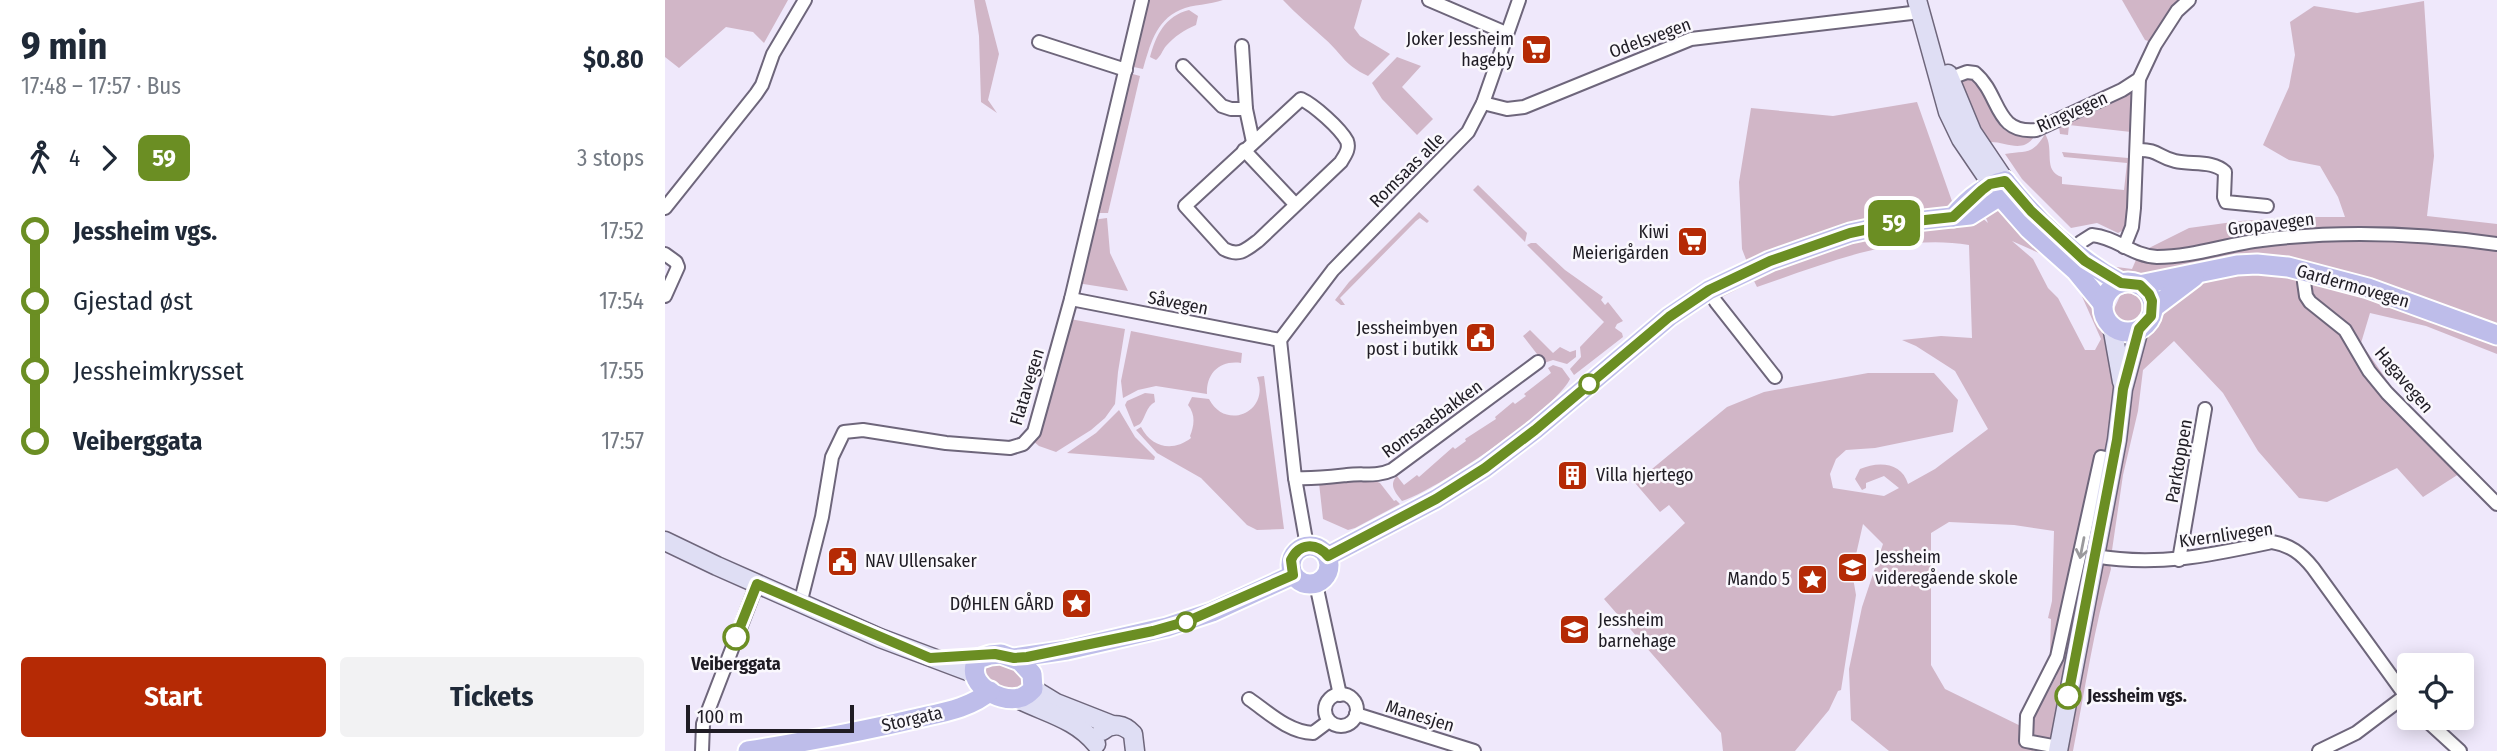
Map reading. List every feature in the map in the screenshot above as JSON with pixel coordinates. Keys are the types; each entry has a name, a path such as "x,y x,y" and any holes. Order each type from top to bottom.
{"main road":[{"path":"1921,4 1945,81 1998,187 2031,211 2068,255 2103,304 2105,316 2112,326 2123,389"},
{"path":"1328,556 1436,499 1485,468 1535,430 1669,317 1709,290 1770,261 1850,233 1897,223 1970,215 1998,187"},
{"path":"2068,255 2149,294 2153,308"},
{"name":"Gardermovegen","path":"2130,284 2257,264 2307,271 2368,288 2497,335"},
{"name":"Gardermovegen","path":"2139,329 2146,324 2153,308 2203,271"},
{"path":"2103,304 2109,290 2130,284"},
{"path":"2058,749 2095,556 2107,459 2139,329 2125,332 2112,326"},
{"path":"665,541 800,604 973,673"},
{"path":"1307,546 1318,547 1328,556 1328,573 1316,584 1302,583 1293,575 1291,567 1294,554 1307,546"},
{"path":"930,658 995,654 1014,658 1067,650 1188,621 1293,575"},
{"path":"984,656 975,664 973,673 978,683 1003,697 1028,687 1067,650"},
{"path":"1014,658 1028,667 1028,687"},
{"path":"1028,687 1056,703 1112,725 1124,727 1133,734 1135,746 1153,751"},
{"path":"1028,687 1076,724 1097,749"},
{"name":"Storgata","path":"748,751 842,735 949,711 990,691"},
{"path":"1097,749 1101,732 1112,725"}],"street":[{"path":"665,208 756,94 773,54 805,0"},
{"name":"Flatavegen","path":"800,604 822,517 832,457 844,432 863,430 959,444 1010,448 1023,444 1034,432 1071,299 1142,0"},
{"path":"1429,0 1452,5 1506,33"},
{"name":"Romsaas alle","path":"1280,340 1333,270 1468,132 1483,103 1519,0"},
{"path":"2124,247 2131,227 2139,79 2155,45 2178,11 2189,0"},
{"name":"Odelsvegen","path":"1483,103 1507,109 1524,107 1691,39 1921,4"},
{"path":"1039,42 1126,70"},
{"path":"1242,46 1248,146 1295,204"},
{"path":"1184,66 1222,106 1246,109"},
{"name":"Ringvegen","path":"1945,81 1967,72 1975,73 1991,91 2004,121 2021,131 2036,130 2122,90 2139,79"},
{"path":"1301,99 1315,105 1347,141 1348,149 1341,162 1245,251 1233,253 1224,249 1185,206 1248,146 1301,99"},
{"path":"2137,150 2153,150 2173,161 2217,166 2225,172 2225,202 2267,206"},
{"name":"Gropavegen","path":"2068,255 2086,237 2092,235 2107,237 2147,256 2174,256 2262,240 2364,233 2497,244"},
{"path":"665,254 676,261 678,267 665,296"},
{"name":"Hagavegen","path":"2307,271 2304,282 2306,296 2310,302 2345,330 2369,371 2387,393 2497,504"},
{"path":"1709,290 1775,377"},
{"name":"Såvegen","path":"1071,299 1280,340"},
{"path":"1280,340 1295,478 1307,546"},
{"name":"Romsaasbakken","path":"1295,478 1316,479 1365,474 1380,476 1392,470 1538,362"},
{"name":"Parktoppen","path":"2179,560 2205,409"},
{"path":"2058,749 2026,741 2027,716 2057,657 2107,459"},
{"name":"Kvernlivegen","path":"2095,556 2142,561 2179,560 2271,542 2284,544 2295,550 2313,568 2397,685"},
{"path":"702,751 703,724 757,584"},
{"path":"1316,584 1340,695"},
{"path":"1340,695 1352,699 1356,705 1353,721 1343,726 1329,721 1326,712 1331,698 1340,695"},
{"path":"1249,699 1288,726 1304,733 1313,733 1329,721"},
{"path":"2319,751 2355,733 2397,706"},
{"name":"Manesjen","path":"1356,715 1474,751"},
{"path":"2437,730 2460,751"}],"shaded area":[{"path":"665,0 788,0 764,43 753,32 726,27 679,68 665,57"},
{"path":"974,0 985,0 999,54 988,100 997,113 981,102 979,36"},
{"path":"1146,0 1223,0 1185,8 1165,21 1155,35 1143,69 1129,66"},
{"path":"1283,0 1362,0 1354,28 1360,36 1390,54 1368,76 1360,72 1348,64"},
{"path":"2122,0 2182,0 2151,42 2145,40"},
{"path":"2424,1 2434,156 2427,216 2497,224 2497,354 2426,326 2370,313 2361,343 2398,396 2446,441 2462,472 2423,497 2397,468 2327,502 2299,498 2258,451 2223,393 2174,341 2143,370 2138,411 2123,475 2111,569 2073,751 1889,751 1851,720 1849,669 1862,607 1883,544 1863,524 1852,572 1856,595 1841,690 1829,710 1795,751 1723,751 1721,733 1604,599 1685,523 1669,505 1660,512 1635,483 1727,407 1764,392 1868,373 1934,373 1958,400 1953,432 1875,448 1846,450 1836,459 1830,474 1833,488 1884,496 1899,488 1884,476 1866,483 1866,488 1862,490 1855,479 1860,469 1889,465 1901,471 1908,484 1935,469 1988,429 1955,371 1902,340 1941,336 1972,338 1969,245 1941,242 1887,247 1834,260 1757,287 1754,281 1722,297 1722,294 1752,275 1742,249 1739,182 1751,108 1833,116 1917,102 1953,204 1979,215 1988,223 1984,213 1998,211 2007,214 2067,276 2039,253 2012,241 2033,259 2048,288 2058,298 2085,350 2095,350 2101,339 2080,292 2086,289 2105,329 2129,276 2120,274 2109,266 2132,269 2139,253 2189,228 2240,221 2345,217 2338,197 2320,166 2289,160 2263,145 2289,87 2295,55 2290,22 2314,6 2357,13","holes":["1949,522 2014,525 2054,531 2052,601 2048,618 2051,619 2050,651 2057,675 2033,720 2033,732 1945,689 1931,665 1931,533"]},
{"path":"1189,10 1198,16 1196,25 1173,39 1156,60 1150,57 1163,28 1174,17"},
{"path":"1397,57 1421,66 1402,87 1433,119 1417,135 1382,99 1372,83"},
{"path":"1129,73 1140,76 1108,213 1093,213"},
{"path":"1969,78 1984,90 1997,121 2005,130 2034,137 2029,143 2017,146 1984,143 1959,84"},
{"path":"2137,89 2132,140 2130,141 2131,132 2069,125 2068,135 2060,134 2059,127 2064,124"},
{"path":"2045,134 2050,165 2056,174 2062,177 2062,184 2124,190 2127,163 2064,157 2062,152 2128,158 2131,155 2129,212 2124,230 2118,233 2097,223 2071,228 2022,179 2005,154 2032,149"},
{"path":"1478,185 1527,233 1525,242 1473,190"},
{"path":"1419,212 1429,221 1427,223 1420,218 1416,221 1340,298 1345,305 1335,300 1349,282"},
{"path":"1107,218 1110,253 1128,291 1077,283 1092,220"},
{"path":"1536,243 1565,270 1603,297 1601,300 1605,305 1608,302 1623,321 1615,328 1623,337 1574,375 1570,369 1581,357 1580,347 1604,322 1527,245"},
{"path":"1070,319 1125,329 1115,404 1105,418 1091,430 1056,452 1039,446 1032,440"},
{"path":"1530,330 1553,353 1560,347 1570,352 1576,350 1576,357 1567,364 1553,360 1544,363 1523,336"},
{"path":"1131,331 1242,353 1241,363 1227,364 1216,370 1209,380 1207,394 1156,386 1138,390 1123,398 1121,381"},
{"path":"1553,365 1562,368 1570,379 1542,409 1466,466 1402,501 1393,486 1397,476 1404,485 1417,475 1419,477 1453,447 1455,449 1466,441 1465,439 1496,419 1495,417 1513,402 1515,404 1526,396 1524,394 1551,373 1548,368"},
{"path":"1264,376 1284,529 1257,530 1247,525 1201,478 1157,453 1136,430 1141,427 1151,440 1163,446 1177,445 1191,438 1193,417 1188,405 1192,397 1209,399 1217,409 1235,416 1252,408 1260,389 1257,377"},
{"path":"1145,393 1154,394 1155,402 1140,424 1134,427 1125,405 1127,401"},
{"path":"1119,410 1135,437 1155,457 1154,460 1067,453 1096,433"},
{"path":"1365,477 1380,483 1394,501 1400,504 1348,530 1323,519 1319,483"},
{"path":"991,661 1022,670 1025,684 1015,692 985,682 983,668"}],"bus line":[{"name":"59","path":"736,637 757,584 930,658 995,654 1014,658 1027,657 1153,631 1188,621 1293,575 1291,560 1299,550 1307,546 1318,547 1328,556 1462,483 1512,449 1669,317 1725,281 1770,261 1850,233 1897,223 1953,217 1990,184 2005,181 2031,211 2085,261 2121,283 2134,282 2145,289 2153,308 2146,324 2139,329 2123,389 2121,420 2068,696"}],"place":[{"name":"Joker Jessheim hageby","path":"1537,49"},
{"name":"Kiwi Meierigården","path":"1692,242"},
{"name":"Jessheimbyen post i butikk","path":"1481,338"},
{"name":"Villa hjertego","path":"1573,475"},
{"name":"NAV Ullensaker","path":"842,561"},
{"name":"Jessheim videregående skole","path":"1852,567"},
{"name":"Mando 5","path":"1813,579"},
{"name":"DØHLEN GÅRD","path":"1077,604"},
{"name":"Jessheim barnehage","path":"1575,630"},
{"name":"Veiberggata","path":"736,637"},
{"name":"Jessheim vgs.","path":"2068,696"}]}
